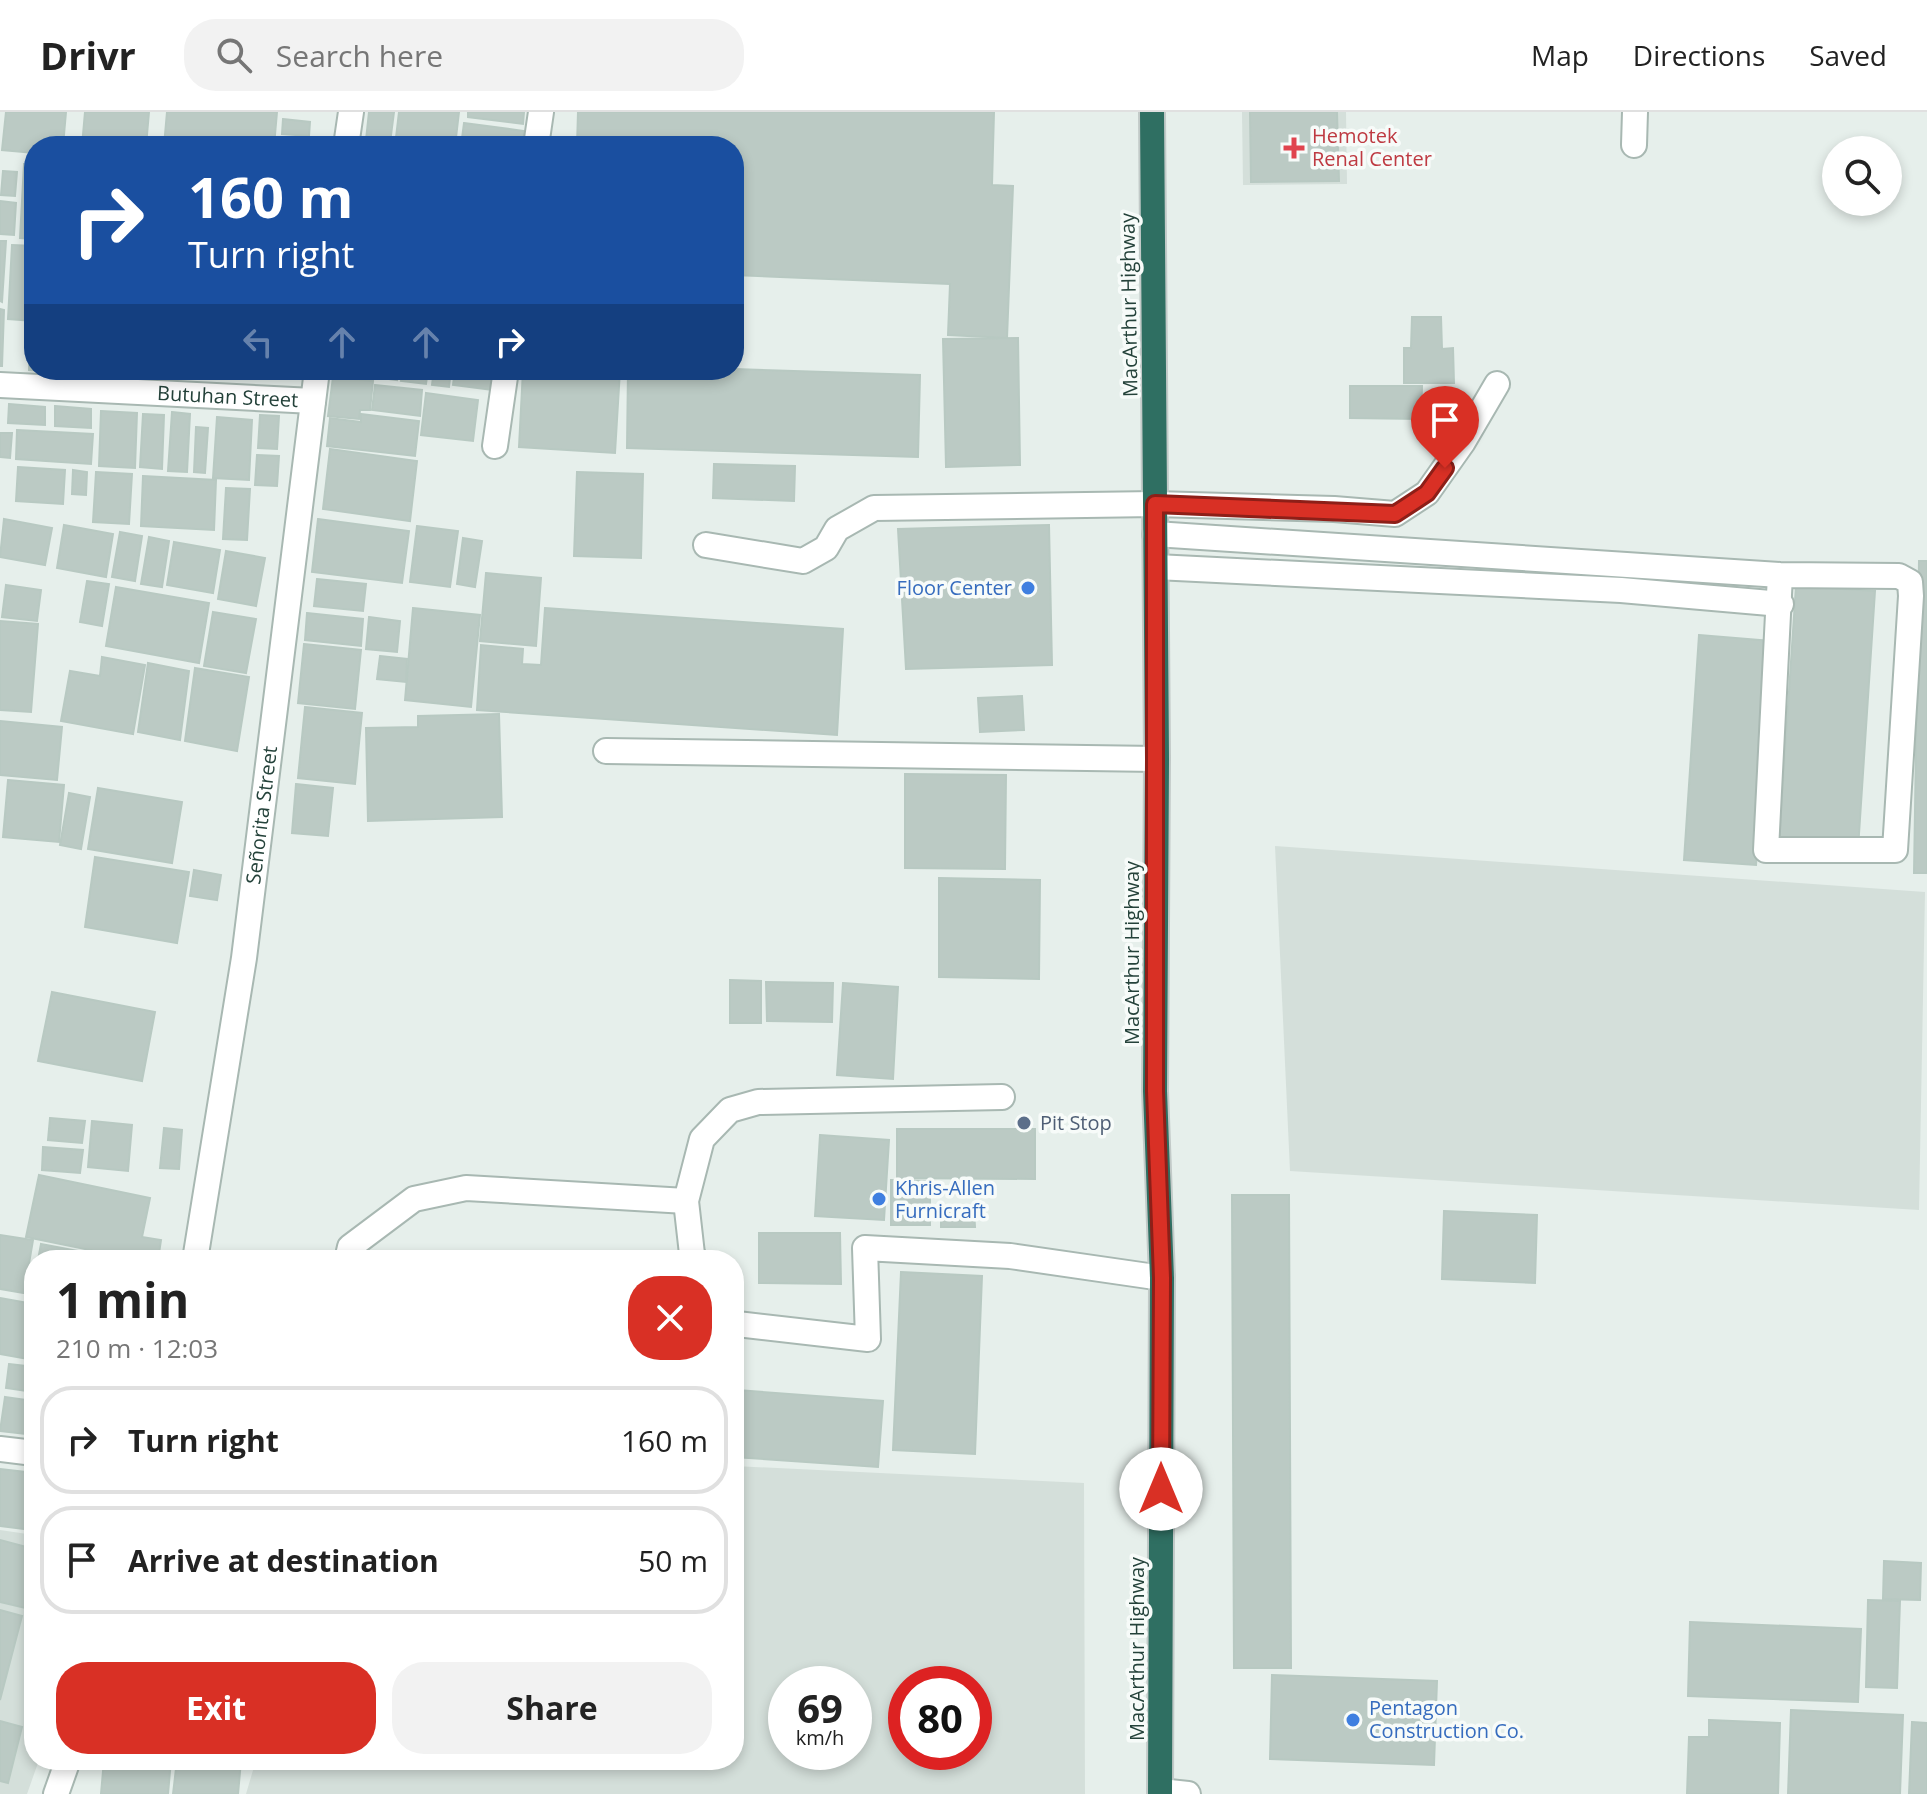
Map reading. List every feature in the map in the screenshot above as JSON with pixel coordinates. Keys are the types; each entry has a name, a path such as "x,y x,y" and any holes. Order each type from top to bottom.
{"highway":[{"name":"MacArthur Highway","path":"1152,112 1157,759 1155,1091 1162,1278 1160,1792"}],"street":[{"path":"347,136 351,112"},
{"path":"537,136 541,112"},
{"path":"1634,145 1635,112"},
{"name":"Señorita Street","path":"197,1250 244,958 316,380"},
{"path":"495,446 505,380"},
{"path":"706,545 803,561 826,548 837,529 874,508 1155,504 1395,514 1427,493 1463,442 1497,384"},
{"name":"Butuhan Street","path":"0,385 313,401"},
{"path":"1155,534 1780,575 1899,576 1910,582 1911,596 1895,850 1766,850 1781,604 1780,575"},
{"path":"1156,567 1621,590 1781,604"},
{"path":"606,751 1157,759"},
{"path":"692,1250 686,1201 702,1139 730,1110 758,1102 1002,1097"},
{"path":"349,1250 414,1199 466,1188 686,1201"},
{"path":"744,1325 868,1339 865,1248 1010,1256 1162,1278"},
{"path":"0,1449 24,1452"},
{"path":"56,1794 64,1770"},
{"path":"1160,1792 1188,1794"}],"shaded area":[{"name":"Hemotek Renal Center","path":"1242,112 1346,112 1347,184 1243,185"},
{"path":"1275,846 1925,892 1919,1210 1290,1171"},
{"path":"744,1466 1084,1483 1085,1794 246,1794 253,1770 744,1770"},
{"path":"0,1530 24,1534 24,1770 35,1770 27,1794 0,1794"}],"building":[{"path":"6,112 66,112 64,136 24,136 24,152 2,150"},
{"path":"85,112 149,112 147,136 83,136"},
{"path":"167,112 277,112 275,136 165,136"},
{"path":"369,112 394,112 391,136 366,136"},
{"path":"399,112 459,112 456,136 396,136"},
{"path":"468,112 524,112 523,124 468,117"},
{"path":"578,112 994,112 992,185 1013,186 1007,338 948,335 950,284 744,275 744,136 577,136"},
{"name":"Hemotek Renal Center","path":"1250,112 1337,112 1339,181 1251,182"},
{"path":"283,119 310,122 309,136 282,134"},
{"path":"464,123 524,131 523,136 462,136"},
{"path":"24,164 24,238 20,238"},
{"path":"3,171 17,172 15,196 1,195"},
{"path":"0,201 16,203 14,235 0,234"},
{"path":"0,241 6,241 2,302 0,301"},
{"path":"12,245 24,246 24,320 8,319"},
{"path":"0,309 4,310 2,366 0,366"},
{"path":"1412,317 1441,317 1442,349 1453,348 1454,383 1404,383 1404,348 1411,348"},
{"path":"1018,338 1020,465 946,467 943,339"},
{"path":"744,369 920,375 918,457 627,448 628,380 744,380"},
{"path":"333,380 373,381 370,410 360,410 359,419 328,416"},
{"path":"401,380 427,380 426,384"},
{"path":"433,380 450,380 449,387 432,385"},
{"path":"454,380 494,380 492,390 453,385"},
{"path":"522,380 619,380 615,453 519,447"},
{"path":"375,385 422,390 420,416 372,410"},
{"path":"1350,386 1422,386 1421,419 1350,418"},
{"path":"426,393 478,400 473,441 421,435"},
{"path":"9,404 45,407 45,425 8,423"},
{"path":"55,406 91,409 91,428 55,426"},
{"path":"101,411 137,413 135,468 99,466"},
{"path":"172,412 190,414 187,472 168,471"},
{"path":"143,414 164,415 162,469 140,467"},
{"path":"361,414 419,421 415,456 327,446 330,418 361,422"},
{"path":"260,415 279,416 277,449 258,448"},
{"path":"217,417 252,420 249,480 213,478"},
{"path":"196,427 208,428 205,473 194,472"},
{"path":"17,430 93,434 91,464 16,459"},
{"path":"0,433 12,433 10,458 0,457"},
{"path":"330,449 417,461 410,521 323,509"},
{"path":"257,455 279,456 277,486 255,485"},
{"path":"714,464 795,466 794,501 713,498"},
{"path":"18,467 65,470 63,504 16,501"},
{"path":"73,470 87,472 86,495 72,494"},
{"path":"96,472 132,474 129,524 93,522"},
{"path":"577,472 643,474 641,558 574,556"},
{"path":"143,476 216,480 214,530 141,526"},
{"path":"226,488 250,489 247,540 223,539"},
{"path":"4,519 52,528 45,565 0,557"},
{"path":"318,519 409,531 402,583 312,572"},
{"path":"64,525 113,534 106,577 57,568"},
{"path":"1049,525 1052,665 906,669 898,529"},
{"path":"417,526 458,531 450,587 410,582"},
{"path":"120,532 142,536 135,581 112,577"},
{"path":"149,537 169,541 162,587 141,584"},
{"path":"463,538 482,541 475,587 457,584"},
{"path":"174,542 220,550 213,593 167,585"},
{"path":"226,551 265,558 256,606 218,599"},
{"path":"1919,561 1927,561 1927,873 1914,873"},
{"path":"486,573 541,578 536,646 480,641"},
{"path":"317,579 366,584 363,611 314,606"},
{"path":"87,581 109,584 102,626 80,622"},
{"path":"6,585 41,590 37,621 2,617"},
{"path":"1796,586 1875,591 1858,849 1779,843"},
{"path":"116,587 209,603 199,663 106,646"},
{"path":"413,608 480,615 471,707 405,700"},
{"path":"545,608 843,629 837,735 477,710 481,645 523,649 522,664 541,665"},
{"path":"213,612 256,619 246,673 204,666"},
{"path":"307,613 363,619 361,646 305,640"},
{"path":"369,617 400,621 397,652 366,649"},
{"path":"0,621 38,624 31,712 0,710"},
{"path":"1699,635 1771,641 1756,865 1684,860"},
{"path":"304,644 361,650 355,709 298,703"},
{"path":"380,656 407,659 406,682 377,679"},
{"path":"102,657 145,665 133,734 61,721 70,671 100,676"},
{"path":"148,663 189,671 180,740 138,732"},
{"path":"195,668 249,677 237,751 185,741"},
{"path":"1022,696 1024,730 980,732 978,698"},
{"path":"305,707 362,713 355,784 298,778"},
{"path":"499,714 502,817 368,821 366,728 418,727 418,716"},
{"path":"0,721 62,727 57,780 0,775"},
{"path":"905,774 1006,775 1005,869 905,868"},
{"path":"8,780 64,785 59,842 3,837"},
{"path":"296,784 333,788 328,836 292,833"},
{"path":"98,788 182,802 172,863 88,849"},
{"path":"69,793 90,797 81,849 60,845"},
{"path":"95,857 189,872 177,943 85,927"},
{"path":"194,870 221,875 217,900 190,896"},
{"path":"939,878 1040,880 1039,979 939,977"},
{"path":"730,980 761,981 761,1023 730,1023"},
{"path":"766,982 833,983 832,1022 767,1021"},
{"path":"843,983 898,987 893,1079 837,1075"},
{"path":"52,992 155,1012 142,1081 38,1061"},
{"path":"50,1118 85,1121 82,1143 48,1140"},
{"path":"92,1121 132,1125 128,1171 88,1167"},
{"path":"164,1128 182,1130 179,1169 160,1168"},
{"path":"897,1129 1035,1129 1035,1179 897,1178"},
{"path":"820,1135 889,1140 884,1220 815,1216"},
{"path":"43,1147 83,1150 80,1173 42,1170"},
{"path":"39,1175 150,1198 142,1237 161,1240 160,1250 90,1250 26,1237"},
{"path":"891,1180 930,1181 930,1225 891,1225"},
{"path":"1232,1195 1289,1195 1291,1668 1234,1668"},
{"path":"941,1210 974,1211 975,1227 941,1227"},
{"path":"1444,1211 1537,1215 1535,1283 1442,1279"},
{"path":"759,1233 840,1233 841,1284 759,1283"},
{"path":"0,1235 33,1240 31,1250 24,1250 24,1293 0,1289"},
{"path":"41,1244 73,1250 40,1250"},
{"path":"901,1272 982,1276 975,1454 893,1450"},
{"path":"0,1298 24,1302 24,1358 0,1354"},
{"path":"9,1364 24,1366 24,1391 6,1388"},
{"path":"744,1391 883,1401 878,1467 744,1458"},
{"path":"5,1397 24,1400 24,1434 0,1431"},
{"path":"0,1469 24,1472 24,1529 0,1526"},
{"path":"0,1540 24,1546 24,1608 0,1602"},
{"path":"1884,1561 1921,1563 1920,1600 1883,1599"},
{"path":"1868,1600 1900,1601 1897,1688 1866,1687"},
{"path":"0,1610 22,1616 0,1700"},
{"path":"1690,1622 1861,1629 1858,1702 1688,1696"},
{"name":"Pentagon Construction Co.","path":"1272,1675 1437,1681 1434,1765 1270,1759"},
{"path":"1791,1710 1903,1715 1900,1794 1788,1794"},
{"path":"1709,1720 1780,1723 1778,1794 1687,1794 1689,1737 1709,1737"},
{"path":"0,1721 22,1727 8,1783 0,1781"},
{"path":"1912,1722 1927,1723 1927,1794 1909,1794"},
{"path":"103,1770 170,1770 168,1794 101,1794"},
{"path":"176,1770 240,1770 238,1794 173,1794"}],"place":[{"name":"Hemotek Renal Center","path":"1294,148"},
{"name":"Floor Center","path":"1028,588"},
{"name":"Pit Stop","path":"1024,1123"},
{"name":"Khris-Allen Furnicraft","path":"879,1199"},
{"name":"Pentagon Construction Co.","path":"1353,1720"}],"route":[{"path":"1161,1489 1162,1278 1155,1091 1155,504 1334,509 1395,514 1427,493 1445,468"}]}
